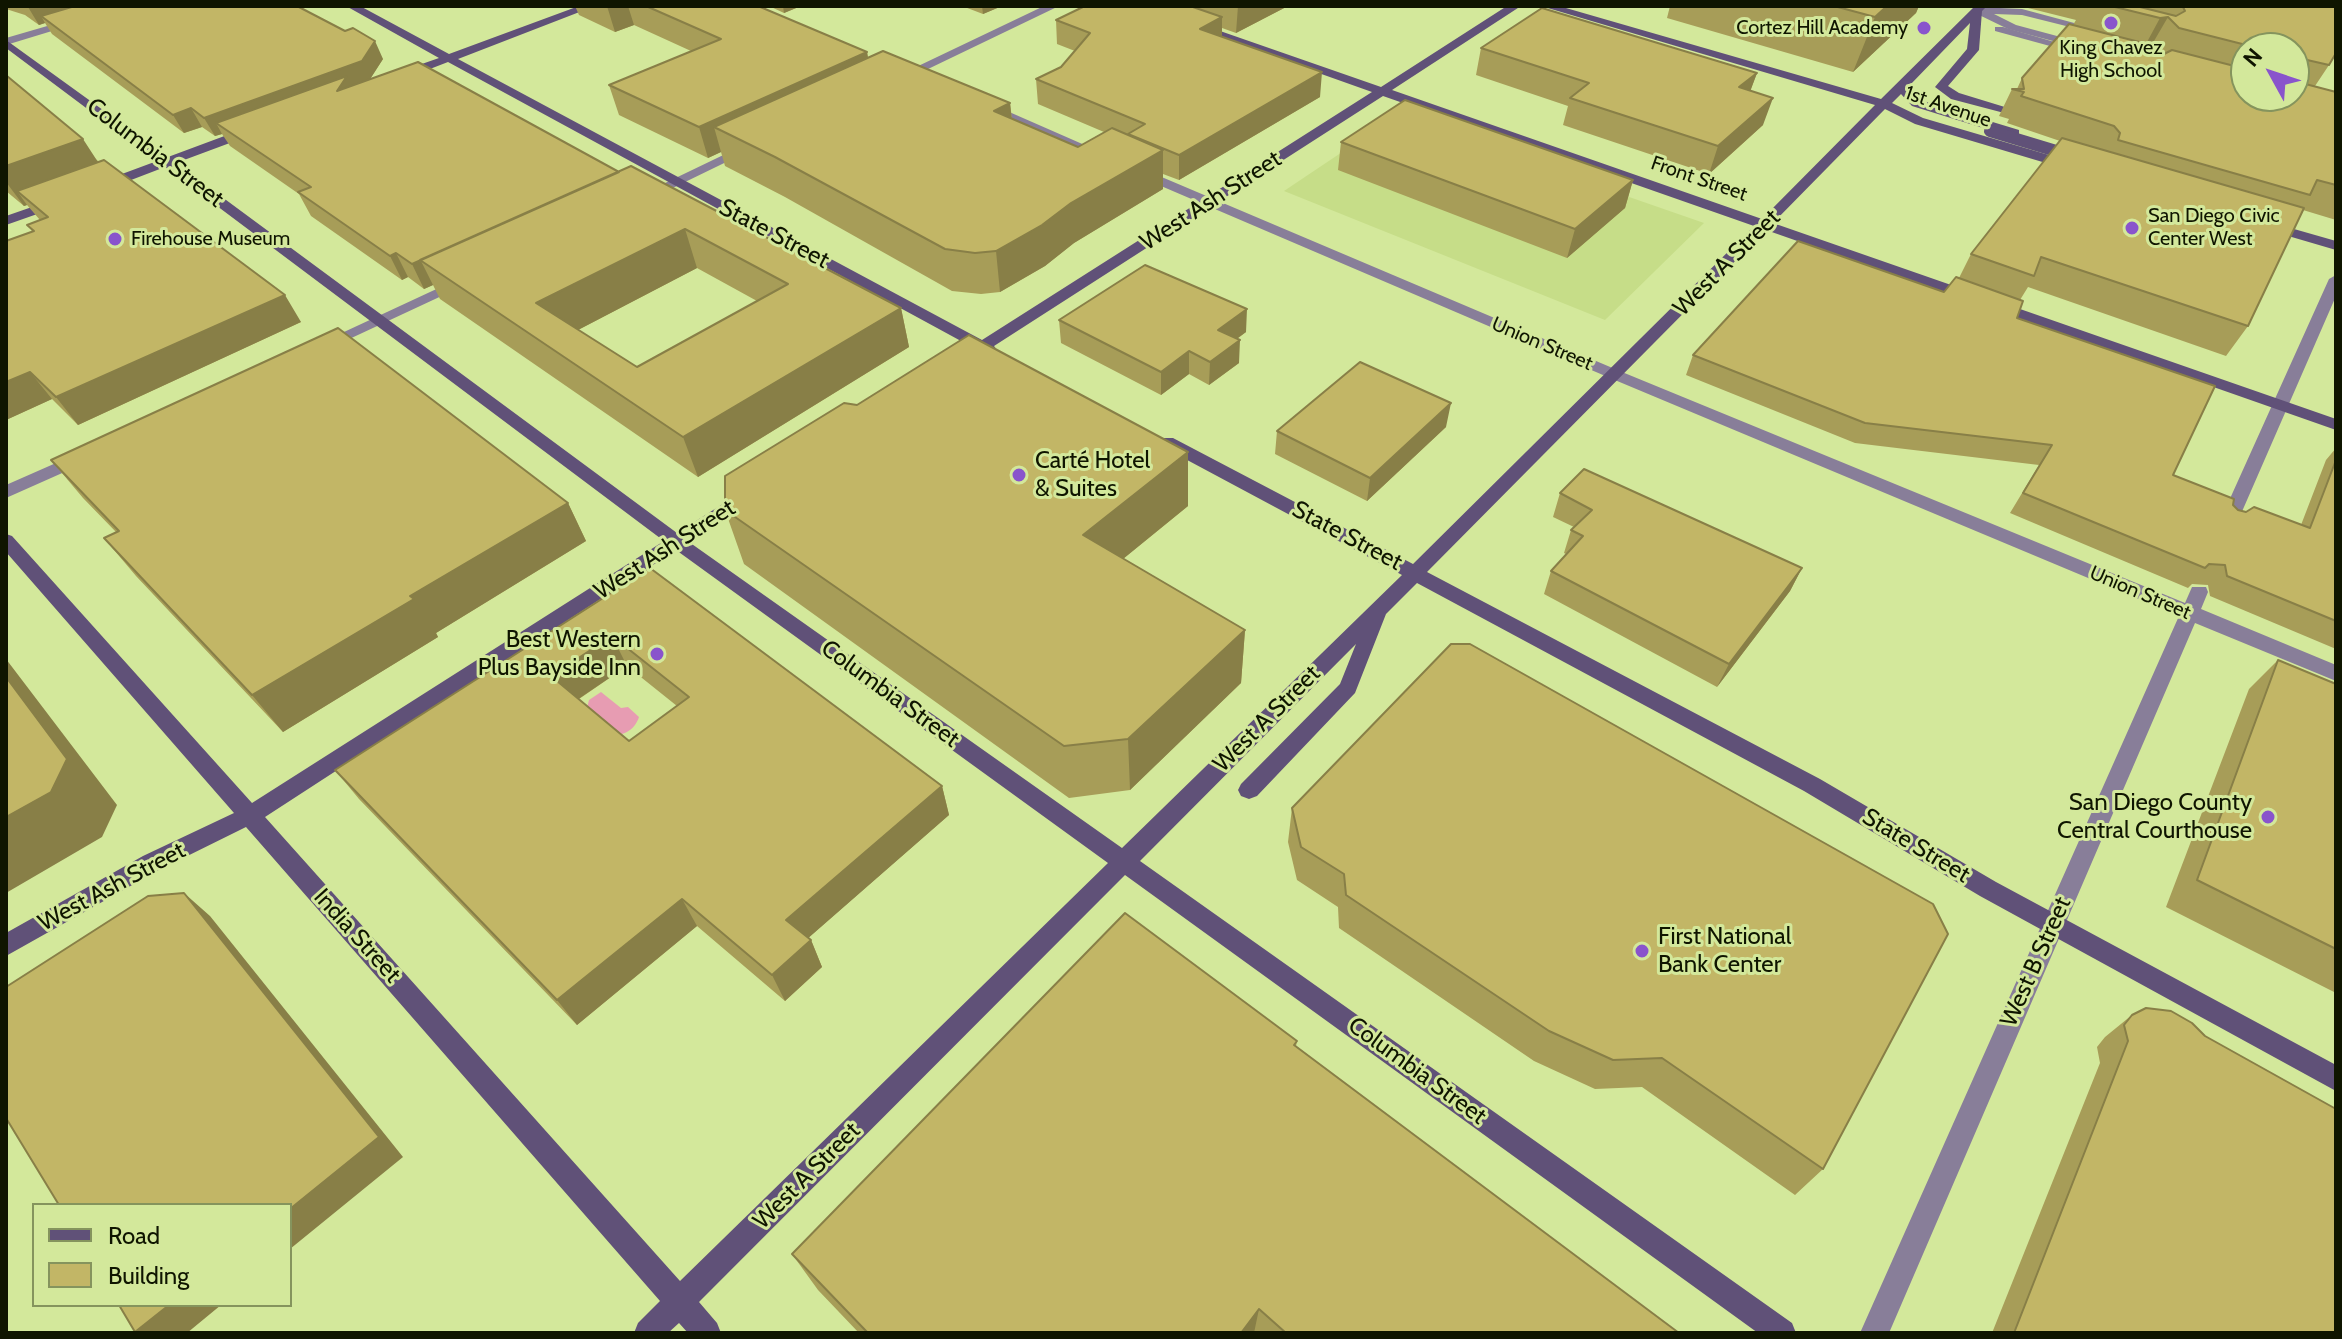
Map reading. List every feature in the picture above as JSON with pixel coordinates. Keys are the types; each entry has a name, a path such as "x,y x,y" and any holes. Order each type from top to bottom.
{"main road":[{"name":"State Street","path":"352,6 1011,361"},
{"path":"383,82 589,6"},
{"name":"West Ash Street","path":"961,361 1515,6"},
{"name":"1st Avenue","path":"1547,6 1884,104 1919,121 2090,167"},
{"path":"1979,8 1973,50 1942,84 1944,91 2004,111"},
{"name":"West A Street","path":"648,1333 1616,375 1979,8"},
{"name":"Front Street","path":"1182,21 2336,425"},
{"name":"Columbia Street","path":"6,43 677,542 1782,1333"},
{"path":"1904,85 1908,96 1916,103 2036,139 2090,167"},
{"path":"1884,104 1990,131 2090,167"},
{"path":"89,191 267,125"},
{"path":"6,221 75,196"},
{"path":"2336,233 2258,216 2336,246"},
{"name":"State Street","path":"1151,434 1416,572 1812,785 2053,925 2336,1079"},
{"name":"West Ash Street","path":"6,945 151,863 250,815 768,484"},
{"name":"India Street","path":"6,540 707,1333"},
{"path":"1249,790 1348,688 1380,607"}],"street":[{"path":"6,43 128,6"},
{"path":"883,86 1053,6"},
{"path":"1960,6 2022,12 2108,40 2006,25"},
{"path":"1979,8 2006,25 2086,50"},
{"path":"888,63 924,79"},
{"name":"Union Street","path":"980,103 1616,375 2336,673"},
{"path":"628,204 753,146"},
{"path":"305,354 478,273"},
{"path":"2228,523 2336,279"},
{"path":"6,492 96,450"},
{"name":"West B Street","path":"1874,1333 2199,592"}],"shaded area":[{"path":"1396,116 1704,223 1605,320 1284,191"},
{"path":"601,692 639,717 631,729 608,737 586,712 589,700"}],"building":[{"path":"75,6 297,6 345,31 353,28 375,41 362,61 204,118 191,108 173,115 41,16"},
{"path":"646,6 758,6 867,52 699,127 609,85 721,39"},
{"path":"1085,6 1190,6 1222,17 1200,29 1322,72 1179,155 1128,134 1145,124 1036,79 1061,67 1090,33 1056,20"},
{"path":"1834,6 1887,6 1875,17"},
{"path":"2111,6 2136,6 2176,16 2185,11 2179,6 2336,6 2336,53 2329,65 2310,61 2310,32 2230,32 2230,41 2179,28 2168,17 2160,18"},
{"path":"1542,8 1757,73 1739,87 1773,98 1718,146 1570,98 1589,83 1481,48"},
{"path":"2069,24 2155,46 2162,55 2172,50 2230,65 2230,112 2310,112 2310,85 2336,92 2336,185 2317,180 2310,195 2118,140 2120,133 2114,126 2021,96 2024,92 2012,89 2024,89 2022,78"},
{"path":"883,51 1010,103 994,111 1078,147 1112,128 1163,150 996,251 975,253 945,249 714,127"},
{"path":"418,62 619,172 412,264 396,253 390,256 298,192 311,187 216,123 347,76 337,91"},
{"path":"7,76 83,139 6,166"},
{"path":"1405,100 1633,180 1575,229 1341,142"},
{"path":"2062,138 2304,208 2248,326 2041,257 2034,276 1971,254"},
{"path":"104,160 285,295 56,397 30,372 6,382 6,241 34,231 27,225 48,217 17,191"},
{"path":"631,166 901,308 683,437 420,260","holes":["685,229 788,284 637,367 536,303"]},
{"path":"1798,241 1944,292 1956,277 2023,301 2017,318 2215,386 2173,475 2234,499 2233,505 2238,510 2246,512 2254,507 2310,528 2336,460 2336,621 2227,576 2225,565 2209,564 2205,568 2023,493 2052,445 1865,423 1693,355"},
{"path":"1145,265 1247,309 1218,330 1240,340 1210,362 1189,351 1161,372 1059,320"},
{"path":"338,328 568,503 410,596 414,599 252,695 104,538 119,531 51,460"},
{"path":"969,335 1188,452 1083,535 1245,630 1128,739 1064,746 725,510 725,476 844,403 857,405"},
{"path":"1360,362 1451,403 1370,478 1277,431"},
{"path":"1584,469 1802,568 1729,664 1551,571 1583,536 1571,530 1592,510 1560,493"},
{"path":"650,568 942,786 786,920 811,940 772,975 682,899 557,1000 335,770","holes":["612,636 689,697 629,741 551,676"]},
{"name":"First National Bank Center","path":"1451,644 1470,644 1933,904 1948,934 1823,1169 1662,1058 1613,1060 1549,1031 1346,895 1344,874 1301,847 1292,808"},
{"name":"San Diego County Central Courthouse","path":"2278,660 2336,684 2336,949 2197,880"},
{"path":"6,677 67,759 51,792 6,817"},
{"path":"184,893 379,1137 292,1207 292,1203 58,1203 6,1118 6,987 148,896"},
{"path":"1125,913 1297,1041 1294,1045 1679,1333 1286,1333 1259,1309 1241,1333 868,1333 792,1254"},
{"path":"2146,1008 2171,1011 2192,1023 2205,1036 2336,1109 2336,1333 2014,1333 2128,1041 2124,1025 2132,1015"},
{"path":"120,1307 166,1307 135,1332"}],"place":[{"name":"King Chavez High School","path":"2111,23"},
{"name":"Cortez Hill Academy","path":"1924,28"},
{"name":"San Diego Civic Center West","path":"2132,228"},
{"name":"Firehouse Museum","path":"115,239"},
{"name":"Carté Hotel & Suites","path":"1019,475"},
{"name":"Best Western Plus Bayside Inn","path":"657,654"},
{"name":"San Diego County Central Courthouse","path":"2268,817"},
{"name":"First National Bank Center","path":"1642,951"}]}
